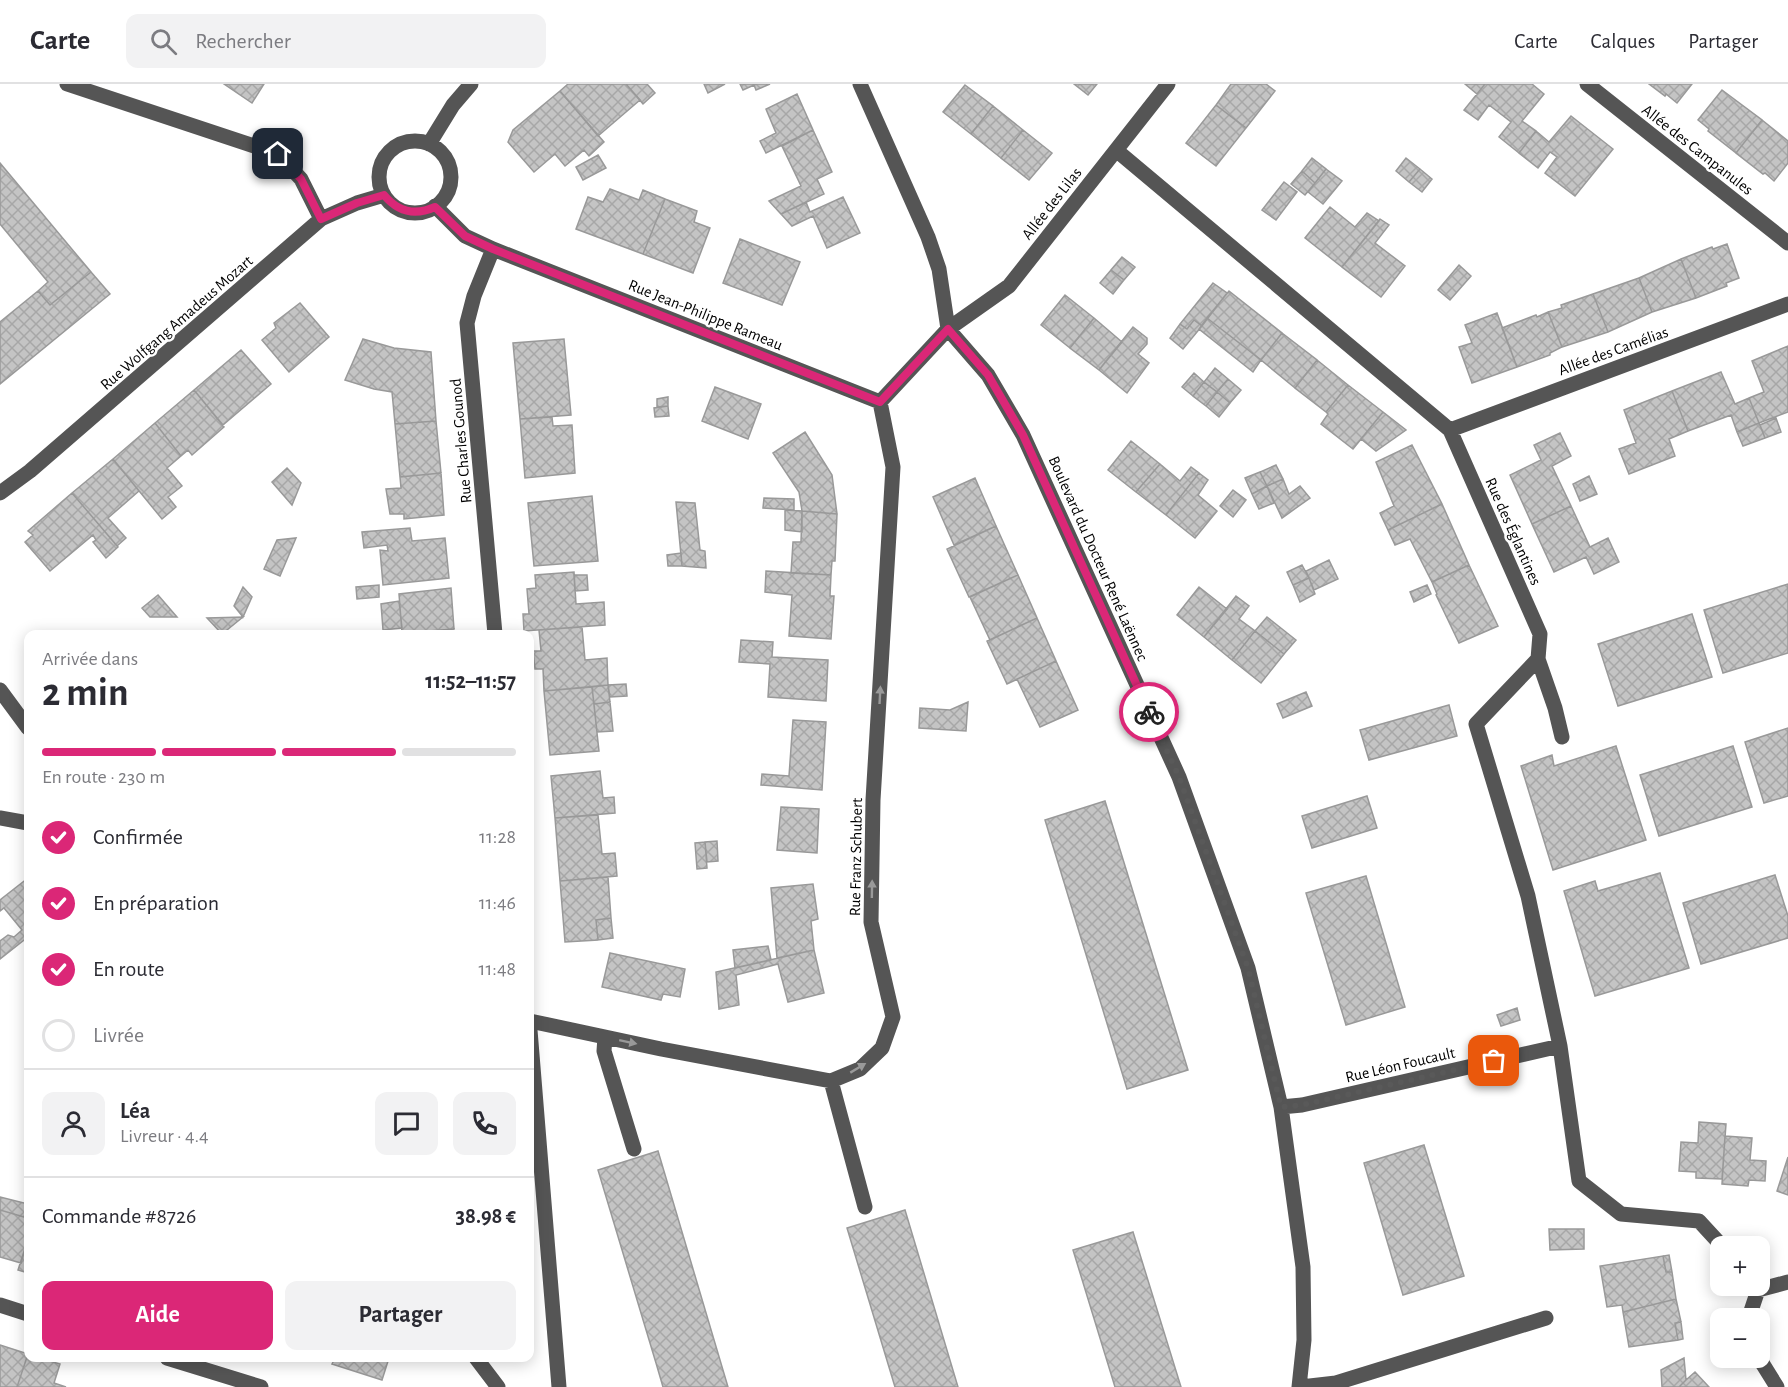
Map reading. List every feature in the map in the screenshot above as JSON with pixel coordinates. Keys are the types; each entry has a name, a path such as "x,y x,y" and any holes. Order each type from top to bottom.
{"street":[{"path":"68,84 278,154 301,179 321,219"},
{"path":"429,144 453,105 471,84"},
{"path":"860,84 928,237 939,269 948,329 880,402"},
{"name":"Allée des Lilas","path":"948,329 1009,286 1168,84"},
{"name":"Allée des Campanules","path":"1587,84 1788,243"},
{"path":"407,141 429,144 438,149 450,167 449,189 435,207 413,213 401,210 391,204 384,195 379,173 382,162 396,145 407,141"},
{"name":"Rue des Églantines","path":"1116,150 1450,430 1540,634 1538,659 1555,708 1562,737"},
{"name":"Rue Wolfgang Amadeus Mozart","path":"0,494 30,471 321,219 357,203 384,195"},
{"name":"Rue Jean-Philippe Rameau","path":"435,207 465,236 493,249 880,402"},
{"name":"Rue Charles Gounod","path":"493,249 474,296 468,323 495,630"},
{"name":"Allée des Camélias","path":"1450,430 1788,304"},
{"name":"Boulevard du Docteur René Laënnec","path":"948,329 988,375 1023,435 1179,777 1248,968 1281,1107 1303,1267 1304,1340 1300,1387"},
{"name":"Rue Franz Schubert","path":"831,1081 860,1069 882,1048 893,1017 871,921 873,800 893,467 880,402"},
{"path":"1538,659 1476,724 1528,896 1560,1046 1579,1180 1621,1214 1699,1221 1713,1236"},
{"path":"0,690 24,723"},
{"path":"0,818 24,822"},
{"path":"534,1022 831,1081 865,1207"},
{"path":"605,1037 604,1051 634,1149"},
{"name":"Rue Léon Foucault","path":"1281,1107 1560,1046"},
{"path":"534,1079 559,1387"},
{"path":"1770,1285 1788,1282"},
{"path":"0,1305 24,1313"},
{"path":"1300,1387 1336,1383 1546,1318"},
{"path":"177,1362 233,1383 261,1387"},
{"path":"479,1362 498,1387"},
{"path":"1765,1368 1777,1387"}],"building":[{"path":"224,84 264,84 252,103"},
{"path":"568,84 626,84 640,100 598,136 560,91"},
{"path":"626,84 647,84 655,93 643,104"},
{"path":"704,84 725,84 708,93"},
{"path":"740,84 770,84 756,90 754,85 743,90"},
{"path":"1074,84 1097,84 1088,95"},
{"path":"1231,84 1266,84 1275,91 1246,128 1216,105"},
{"path":"1465,84 1485,84 1477,94"},
{"path":"1485,84 1532,84 1544,94 1522,121 1536,131 1519,153 1499,137 1511,122 1489,105 1478,120 1464,110"},
{"path":"1649,84 1692,84 1677,103"},
{"path":"965,85 993,106 971,134 943,112"},
{"path":"1722,90 1762,120 1736,153 1698,120"},
{"path":"560,91 604,142 589,156 584,150 565,166 555,154 534,172 508,142 513,130"},
{"path":"797,94 813,130 766,153 760,141 776,133 766,109"},
{"path":"1216,105 1246,128 1216,166 1186,143"},
{"path":"993,106 1023,130 1001,158 971,134"},
{"path":"1571,116 1613,149 1575,196 1545,173 1557,157 1550,152 1538,168 1519,153 1536,131 1549,142"},
{"path":"1762,120 1788,141 1788,163 1774,181 1736,153"},
{"path":"813,130 832,172 817,179 824,194 781,214 769,201 801,186 782,146"},
{"path":"1023,130 1052,153 1029,180 1001,158"},
{"path":"598,155 606,168 583,180 576,167"},
{"path":"1312,158 1326,169 1315,183 1302,171"},
{"path":"1406,158 1420,169 1409,182 1396,171"},
{"path":"0,163 91,272 50,305 38,291 48,282 0,224"},
{"path":"1326,169 1342,181 1323,204 1308,192"},
{"path":"1420,169 1432,179 1422,192 1409,182"},
{"path":"1302,171 1315,183 1305,195 1291,184"},
{"path":"1284,182 1297,192 1276,220 1262,210"},
{"path":"610,189 639,200 643,190 665,199 643,254 576,229 588,197 603,202"},
{"path":"843,197 860,233 827,248 813,216 792,226 781,214 806,202 810,212"},
{"path":"665,199 697,211 694,222 710,228 693,273 643,254"},
{"path":"1330,207 1355,227 1367,213 1379,221 1342,267 1305,238"},
{"path":"1380,219 1389,225 1375,243 1405,266 1381,297 1342,267"},
{"path":"740,239 800,262 782,305 723,283"},
{"path":"1727,244 1739,278 1726,283 1727,286 1696,298 1681,259"},
{"path":"1122,257 1135,267 1124,280 1111,270"},
{"path":"1681,259 1696,298 1652,312 1639,278"},
{"path":"1459,265 1471,276 1450,300 1438,290"},
{"path":"1111,270 1124,280 1113,294 1100,283"},
{"path":"91,272 110,294 0,384 0,322 38,291 50,305"},
{"path":"1639,278 1652,312 1608,332 1593,294"},
{"path":"1213,283 1227,293 1202,326 1194,320 1187,329 1180,324"},
{"path":"1229,291 1282,333 1261,360 1207,318"},
{"path":"1593,294 1608,332 1562,347 1548,312"},
{"path":"1065,295 1094,318 1070,348 1041,325"},
{"path":"300,303 329,337 289,372 262,340 276,328 274,323"},
{"path":"1548,312 1562,347 1550,355 1517,367 1502,328"},
{"path":"1497,313 1517,367 1472,383 1459,347 1472,343 1465,325"},
{"path":"1094,318 1122,342 1099,370 1070,348"},
{"path":"1207,318 1261,360 1253,372 1199,329"},
{"path":"1194,320 1202,326 1183,349 1170,338 1180,324 1187,329"},
{"path":"1133,327 1147,338 1147,344 1138,354 1149,363 1127,393 1099,370"},
{"path":"1282,333 1317,360 1295,388 1261,360"},
{"path":"363,339 394,348 431,352 436,421 395,424 392,392 345,380"},
{"path":"564,339 571,415 520,419 513,343"},
{"path":"1788,346 1788,412 1759,423 1749,398 1764,392 1752,361"},
{"path":"241,350 271,384 223,425 194,390"},
{"path":"1317,360 1348,385 1326,412 1295,388"},
{"path":"1215,368 1228,379 1217,392 1204,382"},
{"path":"1721,372 1735,404 1749,398 1759,423 1737,432 1731,415 1688,431 1672,391"},
{"path":"1194,373 1204,382 1193,396 1182,387"},
{"path":"1228,379 1241,390 1230,403 1217,392"},
{"path":"1204,382 1217,392 1206,406 1193,396"},
{"path":"1348,385 1383,412 1353,449 1321,424 1328,414 1326,412"},
{"path":"715,387 761,404 748,439 702,421"},
{"path":"194,390 224,427 192,455 188,450 181,456 155,423"},
{"path":"1672,391 1688,431 1669,439 1675,456 1629,474 1619,449 1636,443 1624,410"},
{"path":"1217,392 1230,403 1219,417 1206,406"},
{"path":"668,397 668,406 657,407 657,399"},
{"path":"668,406 669,416 655,417 654,408"},
{"path":"1383,412 1406,430 1376,451 1361,439"},
{"path":"552,417 553,426 572,425 575,473 525,478 520,419"},
{"path":"1776,418 1781,432 1765,438 1760,425"},
{"path":"436,421 441,473 400,477 395,424"},
{"path":"155,423 181,456 167,468 182,486 168,497 176,507 162,519 113,459"},
{"path":"1759,423 1765,438 1743,446 1737,432"},
{"path":"805,432 832,475 837,514 802,511 799,492 773,453"},
{"path":"1560,433 1571,456 1552,466 1571,506 1532,524 1510,475 1541,460 1534,445"},
{"path":"1131,441 1160,464 1136,492 1108,470"},
{"path":"1412,445 1442,504 1388,530 1380,513 1394,506 1376,462"},
{"path":"113,459 139,491 108,518 126,538 117,546 72,493"},
{"path":"1160,464 1180,481 1191,467 1199,473 1166,515 1136,492"},
{"path":"1276,465 1283,479 1267,486 1260,472"},
{"path":"287,468 301,483 292,505 272,482"},
{"path":"1260,472 1267,486 1252,494 1245,478"},
{"path":"441,473 444,515 404,519 404,514 390,514 386,489 401,488 400,477"},
{"path":"1199,473 1208,480 1198,495 1217,511 1195,538 1166,515"},
{"path":"1589,476 1597,494 1580,501 1573,484"},
{"path":"975,478 996,526 954,545 933,497"},
{"path":"1283,479 1289,494 1300,486 1310,498 1282,518 1267,486"},
{"path":"1267,486 1274,503 1259,509 1252,494"},
{"path":"1233,490 1246,500 1233,517 1220,506"},
{"path":"72,493 118,547 106,558 93,542 96,540 93,535 50,571 25,542 33,535 28,531"},
{"path":"592,496 598,561 534,566 528,503"},
{"path":"764,498 794,499 794,510 763,508"},
{"path":"676,502 695,503 700,550 705,551 706,568 682,566"},
{"path":"1442,504 1469,565 1432,582 1410,539 1395,545 1388,530"},
{"path":"1571,506 1590,547 1608,538 1619,562 1594,574 1586,557 1554,572 1532,524"},
{"path":"785,510 802,511 802,532 785,530"},
{"path":"802,511 837,514 835,561 832,561 831,575 791,573 793,542 801,542"},
{"path":"996,526 1018,575 969,597 947,549"},
{"path":"410,528 412,541 445,538 449,578 383,585 380,550 388,551 387,545 364,548 362,532"},
{"path":"296,538 280,576 264,569 277,540"},
{"path":"681,553 682,566 668,566 667,555"},
{"path":"1329,560 1338,579 1314,590 1306,571"},
{"path":"1302,565 1309,578 1293,585 1287,572"},
{"path":"1469,565 1498,626 1459,643 1432,582"},
{"path":"766,571 831,575 830,596 834,596 831,639 789,636 792,595 765,592"},
{"path":"574,572 576,604 604,602 605,625 524,630 523,614 529,614 527,589 536,588 535,575"},
{"path":"574,575 587,575 588,590 575,591"},
{"path":"1018,575 1037,618 990,640 970,597"},
{"path":"1309,578 1315,594 1300,602 1293,585"},
{"path":"1788,584 1788,653 1723,673 1704,610"},
{"path":"379,585 379,597 357,599 356,587"},
{"path":"1427,585 1431,594 1414,602 1410,592"},
{"path":"243,587 252,597 243,617 234,606"},
{"path":"1199,587 1227,609 1204,637 1177,615"},
{"path":"451,588 454,629 402,630 399,594"},
{"path":"158,595 177,617 150,617 142,608"},
{"path":"1236,596 1249,606 1239,619 1255,631 1232,660 1204,637"},
{"path":"399,601 402,628 383,630 381,604"},
{"path":"1692,614 1712,677 1618,706 1598,644"},
{"path":"243,617 227,630 218,630 207,618"},
{"path":"1267,617 1296,640 1284,654 1255,631"},
{"path":"1037,618 1056,661 1007,684 987,641"},
{"path":"582,627 585,660 607,658 608,685 544,691 543,669 535,669 534,660 534,651 541,651 539,630"},
{"path":"1255,631 1284,654 1261,683 1232,660"},
{"path":"741,640 773,642 772,657 828,660 826,701 768,697 770,664 739,662"},
{"path":"1056,661 1078,710 1040,727 1017,679"},
{"path":"626,684 627,696 610,697 608,685"},
{"path":"608,685 610,702 594,704 592,687"},
{"path":"592,687 599,751 550,755 544,691"},
{"path":"1306,692 1312,706 1283,718 1277,704"},
{"path":"610,702 613,731 597,732 594,704"},
{"path":"968,702 966,731 919,728 920,708 950,710"},
{"path":"1449,705 1457,736 1369,760 1360,730"},
{"path":"793,720 826,722 822,790 761,785 762,774 789,776"},
{"path":"1788,728 1788,796 1764,803 1745,742"},
{"path":"1616,746 1646,840 1553,870 1521,766 1552,755 1554,766"},
{"path":"1733,746 1752,807 1659,836 1640,775"},
{"path":"600,771 603,798 614,797 615,813 555,818 551,776"},
{"path":"1367,796 1377,828 1312,848 1302,816"},
{"path":"1105,801 1188,1070 1127,1089 1045,820"},
{"path":"781,807 819,809 817,853 777,850"},
{"path":"598,815 602,854 615,853 617,876 560,881 555,818"},
{"path":"717,841 718,861 707,862 705,842"},
{"path":"705,842 707,868 697,869 695,843"},
{"path":"1660,873 1689,968 1595,996 1564,891 1595,881 1598,891"},
{"path":"1775,875 1788,916 1788,938 1701,964 1683,903"},
{"path":"1366,876 1405,1007 1346,1025 1306,893"},
{"path":"608,877 611,918 596,920 598,940 565,942 560,881"},
{"path":"24,881 24,940 0,959 0,941 8,935 14,937 22,930 4,908 0,911 0,900"},
{"path":"813,884 818,919 811,921 814,950 777,958 771,888"},
{"path":"611,918 613,938 598,940 596,920"},
{"path":"768,946 771,960 735,968 733,950"},
{"path":"814,950 824,993 788,1002 778,964 736,975 739,1005 719,1009 716,972"},
{"path":"610,953 685,969 680,997 663,994 661,1000 602,987"},
{"path":"1517,1008 1520,1020 1501,1026 1497,1015"},
{"path":"1699,1122 1726,1124 1722,1179 1696,1178 1696,1172 1679,1171 1681,1142 1698,1143"},
{"path":"1725,1136 1752,1138 1750,1160 1766,1161 1765,1181 1749,1180 1748,1186 1722,1184"},
{"path":"1424,1145 1464,1276 1403,1295 1364,1163"},
{"path":"658,1151 728,1387 663,1387 598,1170"},
{"path":"1788,1157 1788,1195 1777,1191"},
{"path":"0,1197 24,1203 24,1217 0,1210"},
{"path":"0,1210 24,1217 24,1253 21,1263 0,1257"},
{"path":"905,1210 958,1387 895,1387 847,1228"},
{"path":"1549,1229 1584,1229 1584,1249 1550,1250"},
{"path":"1133,1232 1181,1387 1115,1387 1073,1250"},
{"path":"24,1251 24,1272 18,1270"},
{"path":"1669,1255 1672,1272 1666,1272 1663,1256"},
{"path":"1663,1256 1666,1272 1672,1272 1676,1299 1623,1312 1622,1305 1607,1307 1600,1266"},
{"path":"1676,1299 1681,1322 1675,1323 1678,1340 1629,1347 1623,1312"},
{"path":"1681,1322 1683,1339 1678,1340 1675,1323"},
{"path":"0,1345 24,1353 25,1362 17,1387 0,1387"},
{"path":"1684,1358 1686,1380 1679,1387 1662,1387 1661,1370"},
{"path":"25,1362 53,1362 60,1364 54,1383 66,1387 17,1387"},
{"path":"333,1362 388,1362 382,1380 332,1364"},
{"path":"1695,1372 1709,1387 1679,1387 1686,1380"}],"way so far":[{"path":"1149,712 1179,777 1248,968 1281,1107 1302,1105 1494,1061"}],"route":[{"path":"278,154 301,179 321,219 357,203 384,195 391,204 413,213 435,207 465,236 493,249 880,402 948,329 988,375 1023,435 1149,712"}]}
